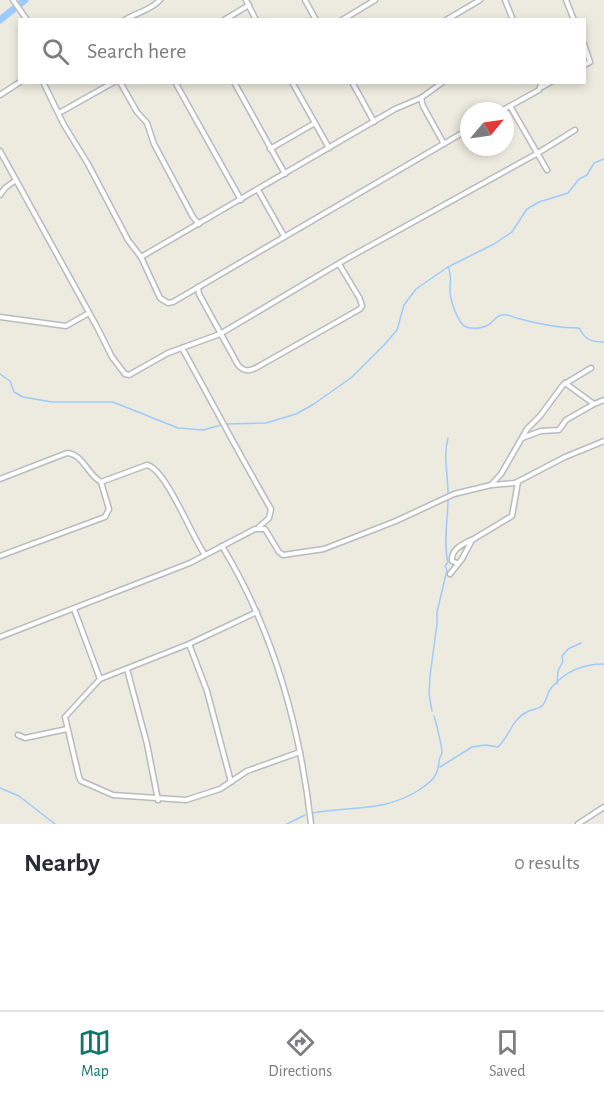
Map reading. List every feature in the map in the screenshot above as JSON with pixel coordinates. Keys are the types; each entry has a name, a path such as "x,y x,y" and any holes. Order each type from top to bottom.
{"street":[{"path":"13,0 26,18"},
{"path":"128,18 137,12 151,8 160,0"},
{"path":"305,0 315,18"},
{"path":"345,18 375,0"},
{"path":"449,18 480,0"},
{"path":"505,0 512,18"},
{"path":"566,0 573,18"},
{"path":"227,18 247,2 255,18"},
{"path":"586,48 590,62 586,65"},
{"path":"0,95 18,83"},
{"path":"44,84 123,231 141,257 163,302 173,302 460,134"},
{"path":"59,113 110,84"},
{"path":"121,84 137,112 147,123 154,144 199,224"},
{"path":"176,84 241,200"},
{"path":"235,84 285,174"},
{"path":"293,84 329,148"},
{"path":"353,84 374,122"},
{"path":"141,257 374,122 421,98 440,84"},
{"path":"514,103 542,85"},
{"path":"421,98 444,144"},
{"path":"514,113 547,170"},
{"path":"270,149 315,123"},
{"path":"0,152 112,357 125,374 133,374 168,354 220,334 575,130"},
{"path":"0,195 16,180"},
{"path":"258,190 284,236"},
{"path":"198,287 199,294 238,365 247,371 360,309 362,303 339,264"},
{"path":"0,317 66,326 89,313"},
{"path":"0,637 205,555 258,528 269,518 271,508 254,476 235,448 182,348"},
{"path":"491,485 501,474 521,438 564,383 591,368"},
{"path":"564,383 594,404"},
{"path":"521,438 541,431 559,430 566,420 604,400"},
{"path":"258,528 265,529 283,555 319,550 396,521 449,496 491,485 518,481 604,441"},
{"path":"0,479 71,453 77,456 92,476 101,482 109,509 105,518 0,556"},
{"path":"101,482 147,465 156,469 205,555"},
{"path":"458,563 452,561 453,554 459,547 512,516 518,481"},
{"path":"450,574 472,540"},
{"path":"222,546 240,575 257,612 289,705 300,752 311,824"},
{"path":"74,609 100,679"},
{"path":"257,612 189,644 100,679 66,715 67,729 81,781 113,795 158,800 186,800 197,798 231,782 247,771 300,752"},
{"path":"189,644 207,691 231,782"},
{"path":"127,669 145,735 158,800"},
{"path":"18,735 25,738 67,729"},
{"path":"578,824 604,807"}],"waterway":[{"path":"0,20 25,0"},
{"path":"226,424 266,423 296,414 314,404 352,377 384,345 397,330 404,305 416,289 448,267 494,244 512,232 527,209 539,202 568,193 579,179 587,175 594,163 604,159"},
{"path":"448,267 452,303 464,326 482,327 502,315 507,315 541,324 578,328 589,340 604,342"},
{"path":"0,374 10,381 14,392 23,397 52,402 113,402 178,428 203,430 221,425"},
{"path":"448,438 446,458 448,493"},
{"path":"432,711 429,694 430,676 437,612 447,570 445,566 448,562 446,540 448,500"},
{"path":"557,684 558,671 563,661 562,656 568,649 581,643"},
{"path":"440,767 472,747 486,745 498,747 518,719 543,705 551,688 563,677 582,667 604,664"},
{"path":"312,813 394,802 427,784 436,775 442,752 434,716"},
{"path":"0,788 19,796 55,824"},
{"path":"287,824 305,815"}]}
